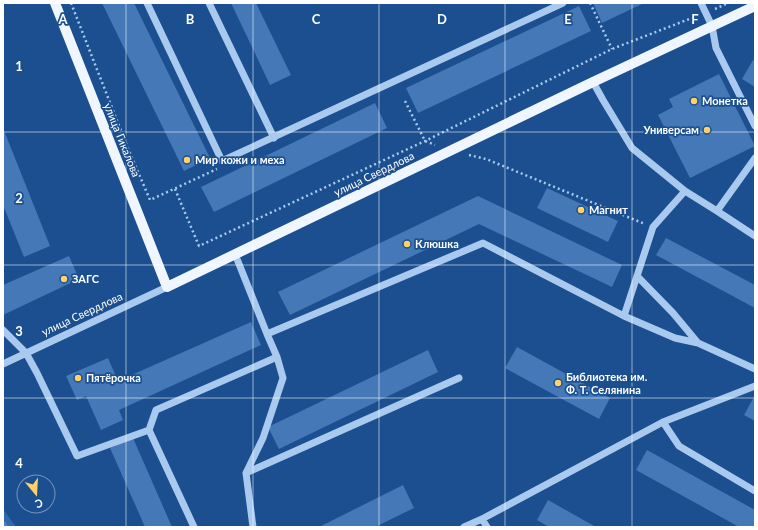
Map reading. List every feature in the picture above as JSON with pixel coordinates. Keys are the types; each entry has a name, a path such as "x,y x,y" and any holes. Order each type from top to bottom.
{"main road":[{"name":"улица Гикалова","path":"55,3 167,287"},
{"name":"улица Свердлова","path":"167,287 593,82 755,6"}],"street":[{"path":"209,3 274,138"},
{"path":"149,4 222,161 563,3"},
{"path":"701,3 712,26 716,48 755,126"},
{"path":"593,82 632,148 685,191 755,236"},
{"path":"717,211 755,158"},
{"path":"624,316 653,227 685,191"},
{"path":"267,334 483,243 624,316 675,338 698,343 755,369"},
{"path":"235,254 277,357 283,378 263,438 246,473 253,527"},
{"path":"637,276 698,343"},
{"name":"улица Свердлова","path":"3,364 167,287"},
{"path":"3,330 26,353 77,456 149,430"},
{"path":"194,527 149,430 156,410 277,357"},
{"path":"246,473 459,378"},
{"path":"464,527 482,519 663,422 755,386"},
{"path":"663,422 679,446 755,491"},
{"path":"482,519 487,527"}],"path":[{"path":"71,3 127,146 150,200 217,168"},
{"path":"590,3 612,49"},
{"path":"175,189 199,246 425,141 612,49 728,3"},
{"path":"405,102 425,141 451,150 486,159 653,227"}],"green space":[{"path":"3,509 16,527 3,527"}],"building":[{"path":"102,3 134,3 210,158 184,171"},
{"path":"231,3 256,3 291,75 270,85"},
{"path":"593,3 644,3 602,23"},
{"path":"579,6 591,31 418,113 406,88"},
{"path":"753,60 755,61 755,87 742,79"},
{"name":"Универсам","path":"719,74 755,146 690,178 658,115 673,107 669,99"},
{"path":"375,103 387,128 214,212 201,187"},
{"path":"3,128 50,246 24,257 3,205"},
{"path":"547,188 618,221 608,242 537,208"},
{"name":"Клюшка","path":"478,196 622,265 612,287 479,224 290,315 278,292"},
{"path":"666,238 755,285 755,308 656,255"},
{"path":"69,256 79,279 3,315 3,285"},
{"path":"251,322 261,345 119,410 123,420 101,430 86,396 77,400 66,376 108,358 118,381"},
{"name":"Библиотека им. Ф. Т. Селянина","path":"517,347 610,398 599,419 505,368"},
{"path":"428,350 438,372 279,449 268,427"},
{"path":"755,395 755,421 744,415"},
{"path":"133,438 172,527 145,527 110,448"},
{"path":"647,450 755,510 755,527 739,527 636,470"},
{"path":"403,485 414,508 375,527 319,527"},
{"path":"548,500 596,527 549,527 537,520"}],"place":[{"name":"Монетка","path":"694,101"},
{"name":"Универсам","path":"707,130"},
{"name":"Мир кожи и меха","path":"187,160"},
{"name":"Магнит","path":"581,210"},
{"name":"Клюшка","path":"407,244"},
{"name":"ЗАГС","path":"64,279"},
{"name":"Пятёрочка","path":"78,378"},
{"name":"Библиотека им. Ф. Т. Селянина","path":"558,383"}]}
